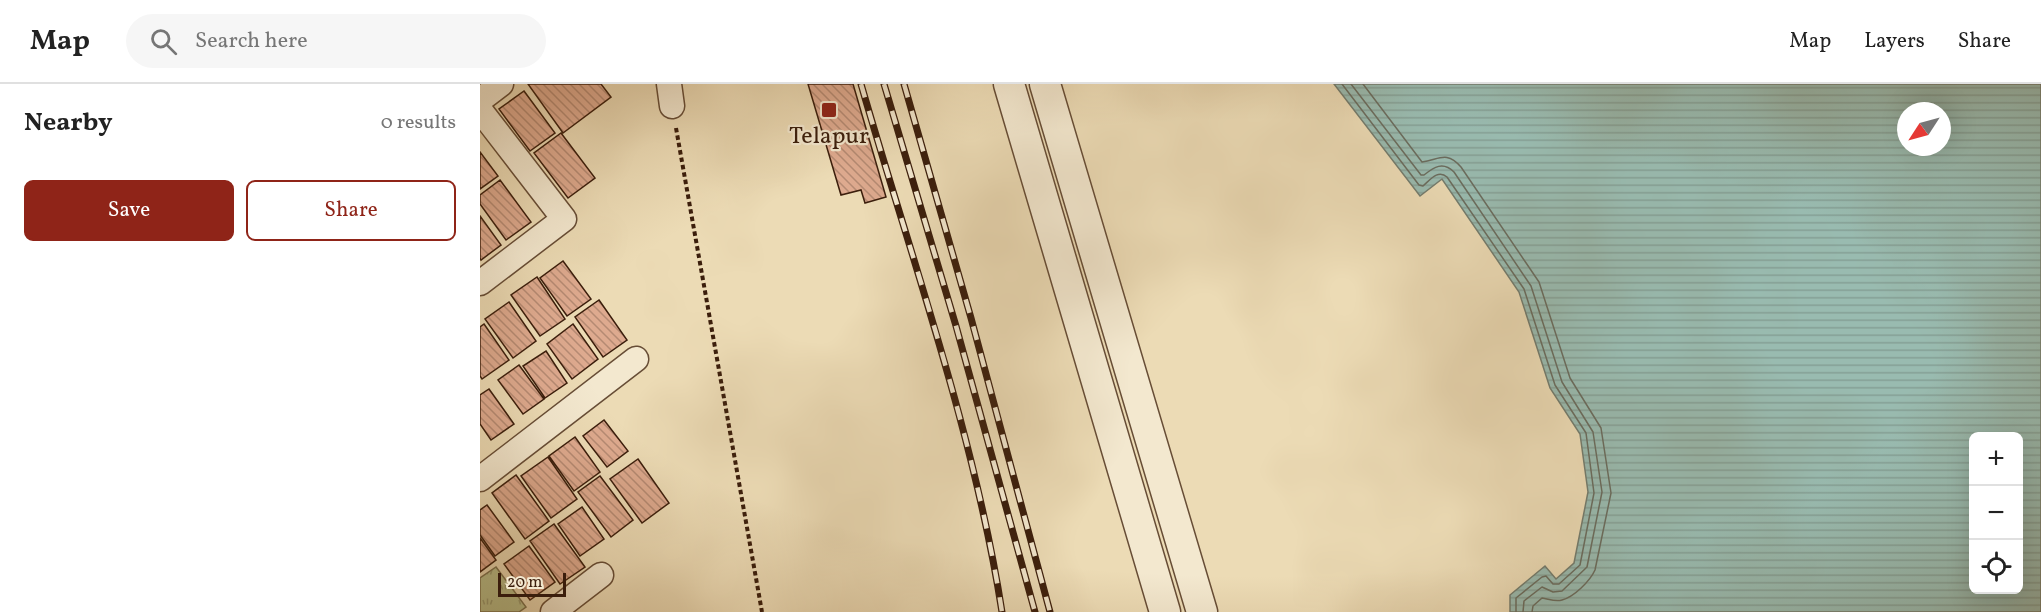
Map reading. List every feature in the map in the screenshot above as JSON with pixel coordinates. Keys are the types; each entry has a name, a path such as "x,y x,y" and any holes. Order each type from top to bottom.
{"street":[{"path":"480,100 501,84"},
{"path":"1009,84 1165,612"},
{"path":"1046,84 1202,612"},
{"path":"480,110 564,219 480,284"},
{"path":"480,479 636,359"},
{"path":"553,612 601,575"}],"path":[{"path":"671,95 762,612"}],"green space":[{"path":"496,567 526,607 519,612 480,612 480,578"}],"water":[{"path":"1334,84 2041,84 2041,612 1510,612 1510,595 1545,566 1556,579 1574,563 1588,492 1580,434 1550,388 1519,292 1442,179 1420,196"}],"building":[{"path":"528,84 601,84 611,97 563,133"},
{"path":"808,84 853,84 886,197 865,203 861,190 841,195"},
{"path":"524,91 555,133 530,151 499,109"},
{"path":"561,133 595,178 568,198 534,153"},
{"path":"480,152 498,176 480,189"},
{"path":"500,180 531,222 506,240 480,204 480,195"},
{"path":"480,216 501,245 481,260 480,258"},
{"path":"563,261 591,299 567,316 540,278"},
{"path":"537,277 565,319 540,336 511,295"},
{"path":"599,300 627,340 603,357 575,317"},
{"path":"509,302 536,341 513,358 485,319"},
{"path":"484,324 509,360 482,379 480,376 480,327"},
{"path":"573,324 598,359 572,379 547,344"},
{"path":"546,351 567,383 545,398 523,366"},
{"path":"519,365 544,399 523,414 498,380"},
{"path":"489,389 514,424 491,440 480,424 480,395"},
{"path":"604,420 628,451 607,467 583,436"},
{"path":"575,437 600,472 574,491 549,456"},
{"path":"548,457 577,499 551,518 521,476"},
{"path":"638,459 669,503 642,523 610,479"},
{"path":"516,475 549,521 525,539 492,493"},
{"path":"600,476 633,520 611,537 578,492"},
{"path":"487,505 514,542 495,556 480,535 480,510"},
{"path":"582,507 604,539 580,556 558,524"},
{"path":"554,524 585,567 560,584 530,541"},
{"path":"480,538 496,560 480,572"},
{"path":"529,546 555,582 530,600 504,564"}],"railway":[{"path":"861,84 958,412 990,545 1002,612"},
{"path":"884,84 956,326 1035,612"},
{"path":"904,84 971,318 1050,612"}],"place":[{"name":"Telapur","path":"829,110"}]}
